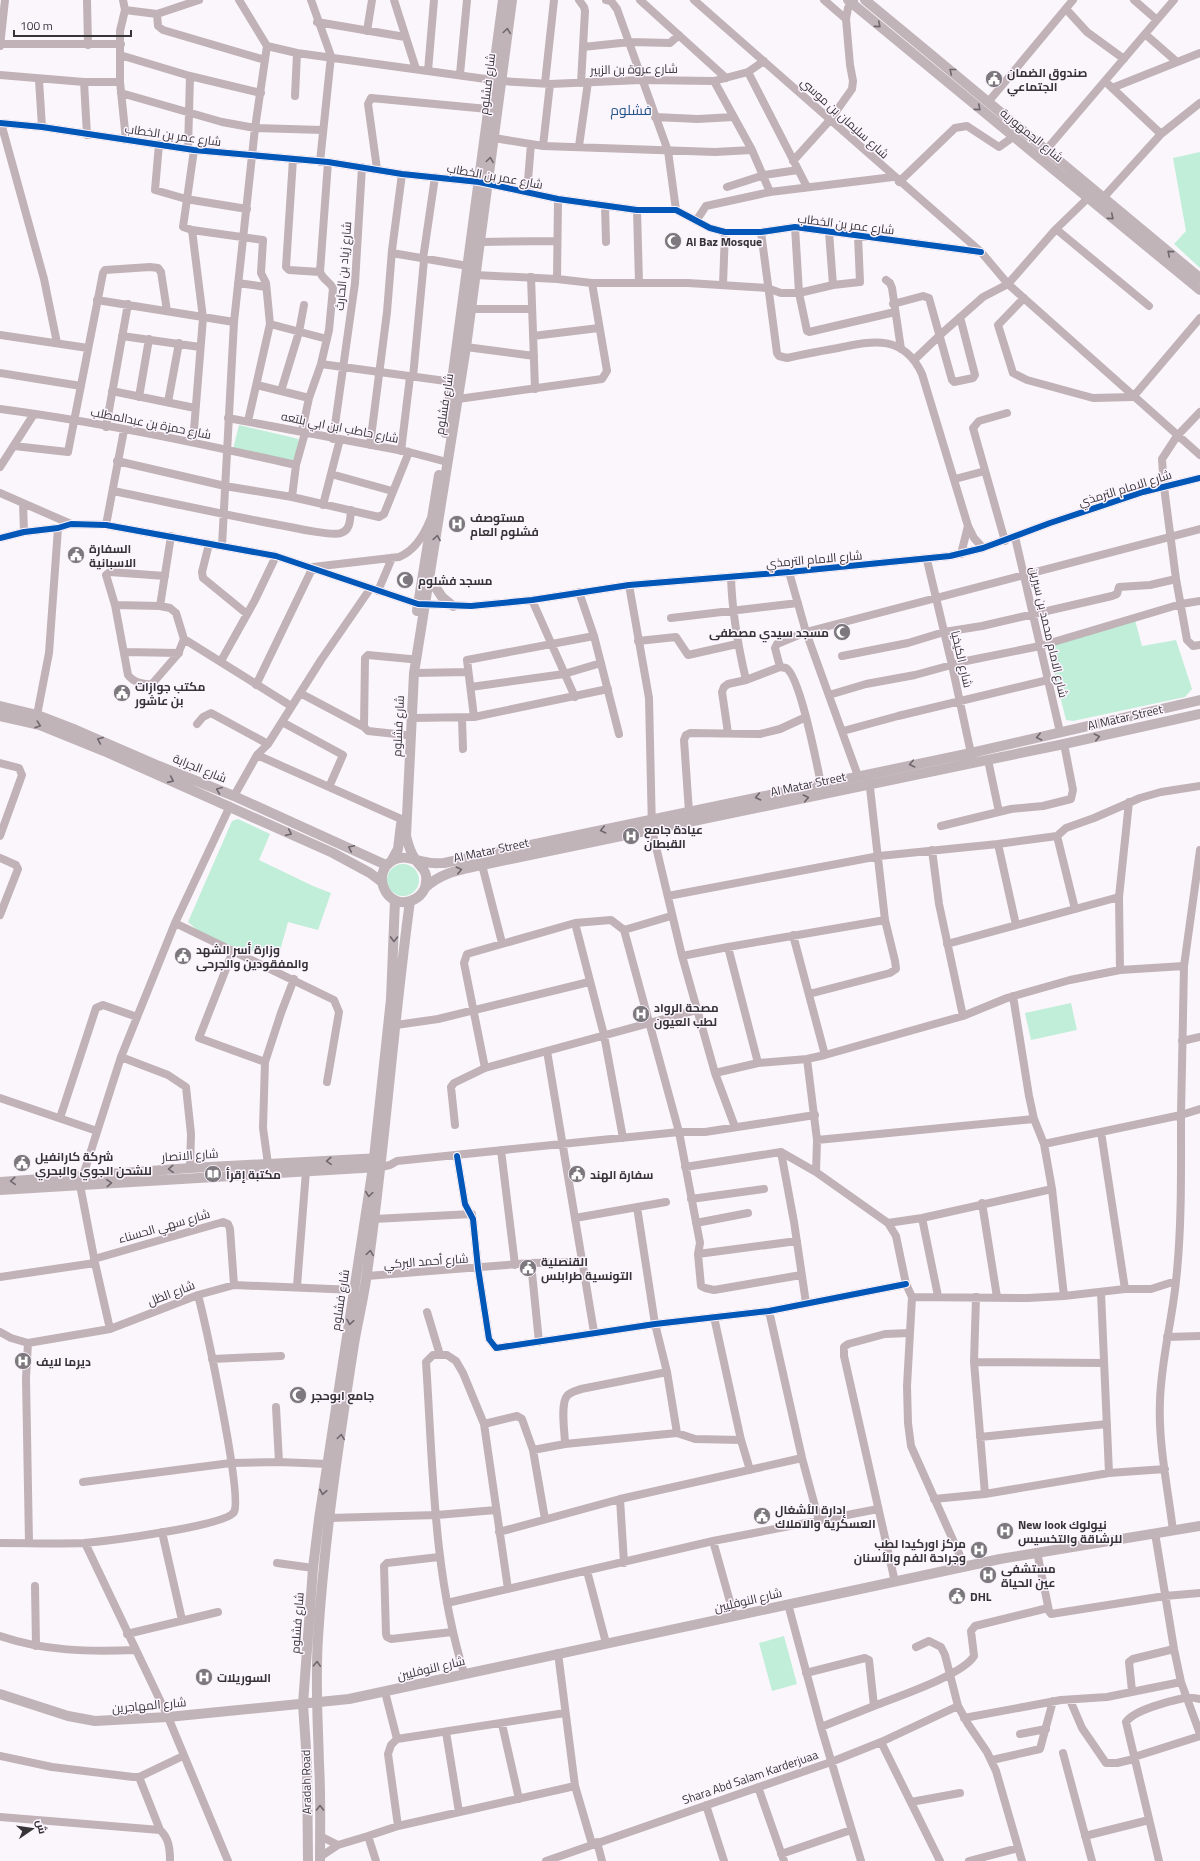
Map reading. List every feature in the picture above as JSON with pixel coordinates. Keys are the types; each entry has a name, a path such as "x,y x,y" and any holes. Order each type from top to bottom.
{"main road":[{"name":"شارع فشلوم","path":"404,816 405,735 410,659 414,626 430,579 468,266 483,183 494,138 503,0"},
{"name":"شارع فشلوم","path":"404,816 414,673 432,514 458,399 479,242 488,110 497,80 512,0"},
{"name":"شارع الجمهورية","path":"865,0 989,101 1025,134 1200,278"},
{"name":"شارع الجمهورية","path":"851,1 1013,137 1200,290"},
{"path":"430,579 442,597 453,606"},
{"path":"389,863 404,857 432,863 444,863 652,825 689,812 971,753 1200,700"},
{"name":"شارع الجرابة","path":"0,706 37,715 157,770 230,806 333,853 382,882"},
{"name":"Al Matar Street","path":"425,888 432,881 449,873 652,825 870,784 1200,714"},
{"name":"شارع الجرابة","path":"0,716 40,725 157,770 234,796 389,863"},
{"path":"404,816 408,846 416,860 424,869 426,875 425,888 417,899 410,902 395,900 388,896 382,882 389,863 398,849 404,816"},
{"name":"شارع فشلوم","path":"303,1704 314,1636 329,1518 354,1345 367,1276 374,1219 391,999 395,900"},
{"name":"شارع فشلوم","path":"316,1703 313,1568 355,1290 378,1163 410,902"},
{"name":"شارع الانصار","path":"0,1190 190,1168 268,1164 378,1163"},
{"name":"شارع الانصار","path":"0,1182 306,1171 378,1163"},
{"name":"شارع النوفليين","path":"303,1704 385,1692 464,1673 1037,1552 1200,1526"},
{"name":"شارع المهاجرين","path":"0,1694 68,1716 95,1721 168,1717 258,1707 303,1704"},
{"name":"Aradah Road","path":"316,1703 320,1765 320,1859"},
{"name":"Aradah Road","path":"303,1704 307,1763 308,1861"}],"street":[{"path":"5,0 0,45 121,44"},
{"path":"87,0 88,44"},
{"path":"123,0 125,10 121,23 120,82 126,140"},
{"path":"125,10 157,14 186,2 199,0"},
{"path":"222,546 234,322 255,128 267,46 239,0"},
{"path":"292,497 296,465 304,432 309,398 321,364 327,339 333,288 330,283 322,277 320,272 324,162 323,130 331,56 317,22 311,0"},
{"path":"367,31 372,0"},
{"path":"394,0 416,69"},
{"path":"428,71 434,0"},
{"path":"460,74 467,0 463,0"},
{"path":"543,146 554,0"},
{"path":"579,0 585,11 583,47 585,82 579,146"},
{"path":"610,0 617,9 630,42 641,80 668,151 676,210"},
{"path":"640,0 726,78"},
{"name":"شارع سليمان بن موسي","path":"694,0 896,179 981,252 1008,284 1133,397 1200,455"},
{"path":"824,0 846,19"},
{"path":"989,101 1073,0"},
{"path":"1134,0 1157,20"},
{"path":"1046,150 1174,0"},
{"path":"793,161 830,120 851,92 853,85 846,19 851,1"},
{"path":"1066,9 1087,32 1124,59"},
{"path":"157,14 158,26 163,30 265,60"},
{"path":"317,22 405,37"},
{"path":"1145,34 1177,62"},
{"path":"583,47 630,42 670,42 679,35"},
{"name":"شارع عروة بن الزبير","path":"267,46 297,53 331,56 428,71 497,80 548,83 641,80 714,81 748,72 764,61"},
{"path":"295,96 297,53"},
{"path":"1112,88 1200,53"},
{"path":"120,55 190,76 261,93"},
{"path":"748,72 807,188"},
{"path":"0,75 39,80 120,82"},
{"path":"190,76 189,113 191,149 182,225 185,228 192,230 263,240 261,273 266,287 270,324 248,421"},
{"path":"39,80 42,127"},
{"path":"714,81 752,150 770,192"},
{"path":"1106,81 1161,134"},
{"path":"84,82 87,135"},
{"path":"121,93 222,122 255,128 323,130"},
{"path":"377,169 368,104 371,98 488,110"},
{"path":"914,360 940,334 983,297 1008,284 1056,229 1088,198 1103,198 1161,134 1200,103"},
{"path":"655,117 698,119 733,117"},
{"path":"0,123 44,279 56,343"},
{"name":"شارع عمر بن الخطاب","path":"0,123 42,127 87,135 191,149 324,162 402,174 483,183 558,199 605,206 637,210 676,210 710,228 725,232 761,232 795,228 981,252"},
{"path":"696,221 706,206 770,192 896,179 955,128 967,126 999,147 1013,137"},
{"path":"494,138 543,146 579,146 715,152 752,150"},
{"path":"159,144 155,190 186,199 247,209"},
{"path":"527,192 531,144"},
{"path":"293,159 287,269 320,272"},
{"name":"شارع زياد بن الحارث","path":"323,505 331,474 355,283 362,167"},
{"path":"727,187 764,176 798,170"},
{"path":"370,445 387,312 392,253 402,174"},
{"path":"117,461 225,486 292,497 323,505 381,516 384,514 405,451 424,259 435,177"},
{"path":"557,279 556,241 558,199"},
{"path":"605,206 606,242"},
{"path":"637,210 639,283"},
{"path":"795,228 799,293 806,328 809,332 894,308 923,296 927,297 930,300 952,381 955,382 974,377 975,374 960,318"},
{"path":"1056,229 1149,306"},
{"path":"192,230 203,318 193,442"},
{"path":"723,285 725,232"},
{"path":"761,232 777,353 783,358 869,342 889,343 901,349 914,360 922,374 968,526 974,538 983,548"},
{"path":"829,232 833,285"},
{"path":"475,275 531,277 592,283 723,285 768,288 782,293 799,293 833,285 860,282 858,236"},
{"path":"479,242 556,241"},
{"path":"392,253 468,266"},
{"path":"14,446 67,453 101,276 105,270 155,267 161,272 167,311"},
{"path":"531,277 535,389"},
{"path":"886,280 891,285 901,349"},
{"path":"238,283 266,287"},
{"path":"458,399 599,380 604,377 607,371 592,283"},
{"path":"1024,298 998,325 1013,372 1019,378 1093,398 1133,397 1200,318"},
{"path":"97,300 234,322"},
{"path":"106,427 128,304"},
{"path":"281,391 299,332 304,305"},
{"path":"470,309 532,309"},
{"path":"270,324 327,339"},
{"path":"533,336 599,328"},
{"path":"0,335 88,348"},
{"path":"122,336 200,347"},
{"path":"139,397 149,339"},
{"path":"168,402 179,343"},
{"path":"466,347 534,356"},
{"path":"321,364 453,382"},
{"path":"0,373 81,386"},
{"path":"257,385 309,398"},
{"path":"112,391 195,408"},
{"name":"شارع حمزة بن عبدالمطلب","path":"0,409 74,420 193,442 296,465"},
{"path":"1200,412 1177,436 1162,459 1164,487 1176,579 1181,604 1189,643 1192,646 1200,645"},
{"path":"1005,540 973,430 974,426 979,421 1007,413"},
{"path":"0,467 34,414"},
{"name":"شارع حاطب ابن ابي بلتعه","path":"228,418 405,451 444,461"},
{"path":"106,524 124,430"},
{"path":"955,479 985,471"},
{"path":"331,474 392,491"},
{"name":"شارع الامام الترمذي","path":"70,524 106,524 276,556 422,605 471,606 532,600 629,585 927,560 961,554 983,548 1050,523 1164,487 1200,478"},
{"path":"113,490 224,515 304,530 340,534 348,527 351,510"},
{"path":"0,493 70,524"},
{"path":"23,503 24,532"},
{"path":"256,685 313,568 399,557 411,550 427,527 432,514"},
{"path":"0,538 24,532 58,528 70,524"},
{"path":"961,554 968,526"},
{"path":"37,715 49,653 58,528"},
{"path":"780,667 776,648 777,644 781,641 806,632 1200,529"},
{"path":"160,606 171,536"},
{"name":"شارع الامام محمد بن سيرين","path":"1015,537 1060,732"},
{"path":"209,544 202,572 203,578 247,614"},
{"path":"221,662 267,577 276,556"},
{"path":"234,796 257,755 268,744 291,706 374,590 392,558"},
{"name":"شارع الكيخيا","path":"927,560 973,763"},
{"path":"115,605 160,606 174,610 184,639 179,653 155,681 147,684 130,678 127,672 125,652 115,605 106,578 107,572 165,576"},
{"path":"789,572 806,632 858,776"},
{"path":"731,577 732,611 737,644 746,680"},
{"path":"842,656 919,640 944,632 982,626 1112,596 1118,594 1119,587 1150,585 1176,579"},
{"path":"629,585 649,698 652,825 671,916 715,1073 735,1127"},
{"path":"580,592 594,636 619,734"},
{"path":"532,600 550,644 575,697"},
{"path":"829,695 866,684 915,675 952,665 1040,646 1181,604 1200,601"},
{"path":"671,618 798,604"},
{"path":"474,717 467,660 594,636"},
{"path":"638,641 676,637 688,655 737,644"},
{"path":"184,639 291,706"},
{"path":"125,652 179,653"},
{"path":"364,727 365,656 410,659"},
{"path":"471,687 564,674 601,663"},
{"path":"728,733 723,689 728,684 746,680 780,667 786,668 791,672 806,717 821,784"},
{"path":"414,673 468,672"},
{"path":"843,731 1048,680"},
{"path":"412,718 474,717 608,689"},
{"path":"300,693 364,727 368,731 405,735"},
{"path":"197,724 202,717 211,713 268,744"},
{"path":"689,812 685,736 690,733 760,734 770,732 806,717"},
{"path":"462,718 463,749"},
{"path":"282,722 343,755 329,787"},
{"path":"942,826 1026,806 1043,806 1071,799 1073,790 1064,744"},
{"path":"257,755 329,787 404,816"},
{"path":"988,760 999,812"},
{"path":"0,763 19,768 22,775 0,836"},
{"path":"809,994 894,971 896,969 896,961 885,920 879,856 868,774"},
{"path":"668,896 879,856 998,844 1057,836 1066,828 1094,818 1129,802 1161,792 1200,786"},
{"path":"1120,970 1119,897 1129,802"},
{"path":"110,1329 94,1261 82,1180 121,1057 175,923 230,806"},
{"path":"1057,836 1075,909"},
{"path":"998,844 1016,925"},
{"path":"932,850 939,904 963,1016"},
{"path":"1173,1531 1165,1469 1160,1403 1168,1337 1173,1312 1181,1206 1184,966 1198,880 1200,850"},
{"path":"0,858 16,865 18,869 0,915"},
{"path":"482,865 502,943"},
{"path":"947,944 1119,897"},
{"path":"624,930 671,916"},
{"path":"485,1068 472,1011 464,957 470,951 575,923 611,920 624,930 679,1132 700,1243 698,1254 701,1284 704,1288 714,1290 801,1275"},
{"path":"682,956 728,946 885,920"},
{"path":"175,923 328,995 337,1005 338,1018 328,1082"},
{"path":"575,923 589,982 604,1035 623,1138"},
{"path":"562,927 577,932"},
{"path":"793,935 825,1055"},
{"path":"728,946 758,1063"},
{"path":"233,951 199,1037 201,1040 265,1062"},
{"path":"715,1073 758,1063 825,1055 963,1016 1013,996 1070,980 1120,970 1184,966"},
{"path":"268,1164 263,1128 265,1062 294,979"},
{"path":"396,1025 438,1019 589,982"},
{"path":"1013,996 1026,1080 1034,1119 1044,1144 1052,1189 1064,1296"},
{"path":"60,1118 96,1008 103,1005 137,1017"},
{"path":"455,1125 451,1087 454,1083 485,1068 697,1010"},
{"path":"1182,1041 1200,1037"},
{"path":"547,1051 594,1332"},
{"path":"121,1057 168,1075 186,1087 191,1134 190,1168"},
{"path":"807,1058 817,1140 816,1172"},
{"path":"0,1098 97,1131"},
{"path":"1044,1144 1200,1110"},
{"path":"378,1163 390,1165 397,1161 457,1156 563,1143 679,1132 705,1132 815,1115"},
{"path":"817,1140 1034,1119"},
{"path":"1101,1132 1126,1289"},
{"path":"501,1150 515,1264"},
{"path":"685,1167 781,1152 816,1172 888,1223 898,1244 906,1284 912,1297 907,1386 909,1436 914,1454 965,1567"},
{"path":"781,1152 797,1241 806,1303"},
{"path":"457,1156 465,1204 472,1214 478,1268 489,1339 492,1345 498,1348 594,1332 714,1316 769,1311 906,1284"},
{"path":"297,1286 306,1171"},
{"path":"691,1199 764,1189"},
{"path":"888,1223 922,1218 982,1203 1052,1189"},
{"path":"575,1218 666,1202"},
{"path":"982,1203 998,1297"},
{"path":"637,1207 655,1324 667,1372 677,1433"},
{"path":"696,1223 748,1213"},
{"path":"374,1219 472,1214"},
{"path":"922,1218 938,1296"},
{"name":"شارع سهي الحسناء","path":"94,1261 223,1222 228,1224 230,1229 234,1285"},
{"path":"698,1254 797,1241"},
{"path":"0,1278 94,1261"},
{"name":"شارع أحمد البركي","path":"367,1276 515,1264 582,1262"},
{"path":"531,1264 540,1342"},
{"path":"912,1297 1064,1296 1126,1289 1151,1289 1176,1281"},
{"name":"شارع الظل","path":"0,1332 11,1338 28,1343 110,1329 198,1295 234,1285 297,1286 355,1290"},
{"path":"1100,1293 1109,1473"},
{"path":"0,1543 85,1543 162,1532 198,1525 231,1515 235,1509 236,1501 231,1463 212,1359 198,1295"},
{"path":"976,1297 974,1362 985,1494"},
{"path":"769,1311 802,1458 819,1521"},
{"path":"427,1312 440,1355"},
{"path":"714,1316 741,1440 750,1470"},
{"path":"895,1582 844,1356 844,1347 848,1344 885,1334 910,1332"},
{"path":"1168,1337 1200,1336"},
{"path":"28,1343 26,1378 30,1543"},
{"path":"464,1673 452,1632 439,1557 426,1362 430,1356 440,1355 452,1357 456,1361 465,1378 484,1424 508,1589"},
{"path":"212,1359 281,1356"},
{"path":"974,1362 1104,1363"},
{"path":"565,1444 563,1405 566,1397 571,1393 581,1389 667,1372"},
{"path":"276,1407 280,1462"},
{"path":"484,1424 519,1416 524,1422 533,1450 545,1519"},
{"path":"980,1437 1107,1424"},
{"path":"533,1450 565,1444 677,1433 695,1439 741,1440"},
{"path":"499,1532 620,1499 802,1458"},
{"path":"83,1482 231,1463 280,1462 328,1464"},
{"path":"934,1499 985,1494 1109,1473 1165,1469"},
{"path":"620,1499 624,1563"},
{"path":"447,1604 713,1542 878,1509"},
{"path":"329,1518 437,1515 496,1510"},
{"path":"162,1532 182,1620"},
{"path":"1070,1700 1088,1739 1106,1763 1117,1763 1134,1758 1200,1735 1181,1682 1174,1649 1155,1533"},
{"path":"713,1542 734,1616"},
{"path":"85,1543 127,1634 168,1717 228,1861"},
{"path":"1037,1552 1048,1608 1051,1614 1165,1596 1200,1593"},
{"path":"439,1557 387,1563 384,1566 386,1634 387,1637 391,1639 452,1632"},
{"path":"277,1563 313,1568"},
{"path":"587,1571 606,1643"},
{"path":"35,1586 36,1646"},
{"path":"788,1604 821,1727 861,1861"},
{"path":"821,1727 950,1675 974,1656 970,1634 972,1629 981,1625 1048,1608"},
{"path":"127,1634 218,1612"},
{"path":"0,1636 36,1646 81,1651 135,1650"},
{"path":"916,1647 925,1641 929,1641 941,1648 945,1655 958,1706 964,1718 992,1760 1000,1781 1022,1861"},
{"path":"1132,1691 1129,1662 1133,1659 1174,1649"},
{"path":"558,1653 575,1786 594,1843 602,1861"},
{"path":"806,1672 868,1658 874,1706"},
{"path":"964,1718 1053,1702 1107,1697 1181,1682"},
{"path":"385,1692 397,1739"},
{"path":"1159,1861 1126,1724 1127,1720 1131,1716 1158,1705 1186,1698 1200,1699"},
{"path":"992,1760 1040,1749 1053,1702"},
{"name":"Shara Abd Salam Karderjuaa","path":"546,1861 594,1843 831,1762 881,1742 958,1706"},
{"path":"398,1826 388,1754 391,1745 397,1739 502,1724 565,1713"},
{"path":"502,1724 519,1799"},
{"path":"1020,1734 1046,1729"},
{"path":"446,1732 459,1812"},
{"path":"881,1742 940,1861"},
{"path":"1063,1753 1092,1861"},
{"path":"0,1756 91,1773 139,1777 183,1756"},
{"path":"139,1777 160,1830 166,1835 170,1861"},
{"path":"320,1859 338,1844 398,1826 575,1786"},
{"path":"758,1788 783,1857 851,1830"},
{"path":"911,1802 960,1793"},
{"path":"706,1805 724,1861"},
{"path":"0,1817 160,1830"},
{"path":"1085,1836 1149,1820"},
{"path":"320,1836 338,1844"},
{"path":"368,1836 376,1861"},
{"path":"969,1861 1018,1848"}],"green space":[{"path":"1200,152 1200,268 1174,244 1186,231 1173,158"},
{"path":"239,425 299,439 294,463 233,449"},
{"path":"1135,620 1142,646 1176,640 1192,689 1185,697 1073,721 1066,720 1049,652 1054,642"},
{"path":"238,819 270,834 259,860 331,893 318,930 288,922 278,958 209,940 188,922 232,821"},
{"path":"400,864 406,864 416,871 419,880 418,886 412,893 406,896 400,896 390,889 387,883 387,877 394,867"},
{"path":"1071,1003 1077,1030 1031,1040 1025,1013"},
{"path":"784,1636 797,1684 772,1691 759,1643"}],"cycle path":[{"path":"0,123 42,127 194,150 328,162 402,174 479,182 558,199 637,210 676,210 710,228 725,232 761,232 795,227 981,252"},
{"path":"0,538 24,532 58,528 71,524 106,525 276,556 418,604 471,606 532,600 629,585 789,572 950,556 983,548 1050,523 1143,492 1200,478"},
{"path":"457,1156 465,1204 473,1219 478,1268 489,1339 496,1348 655,1324 769,1311 906,1284"}],"place":[{"name":"صندوق الضمان الجتماعي","path":"994,79"},
{"name":"Al Baz Mosque","path":"673,241"},
{"name":"مستوصف فشلوم العام","path":"457,524"},
{"name":"السفارة الاسبانية","path":"76,555"},
{"name":"مسجد فشلوم","path":"405,580"},
{"name":"مسجد سيدي مصطفى","path":"842,632"},
{"name":"مكتب جوازات بن عاشور","path":"122,693"},
{"name":"عيادة جامع القبطان","path":"631,836"},
{"name":"وزارة أسر الشهد والمفقودين والجرحى","path":"183,956"},
{"name":"مصحة الرواد لطب العيون","path":"641,1014"},
{"name":"شركة كارانفيل للشحن الجوي والبحري","path":"22,1163"},
{"name":"مكتبة إقرأ","path":"213,1174"},
{"name":"سفارة الهند","path":"577,1174"},
{"name":"القنصلية التونسية طرابلس","path":"528,1268"},
{"name":"ديرما لايف","path":"23,1361"},
{"name":"جامع ابوحجر","path":"298,1395"},
{"name":"إدارة الأشغال العسكرية والاملاك","path":"762,1516"},
{"name":"New look نيولوك للرشاقة والتخسيس","path":"1005,1531"},
{"name":"مركز اوركيدا لطب وجراحة الفم والأسنان","path":"979,1550"},
{"name":"مستشفى عين الحياة","path":"988,1575"},
{"name":"DHL","path":"957,1596"},
{"name":"السوريلات","path":"204,1677"}],"district":[{"name":"فشلوم","path":"631,109"}]}
